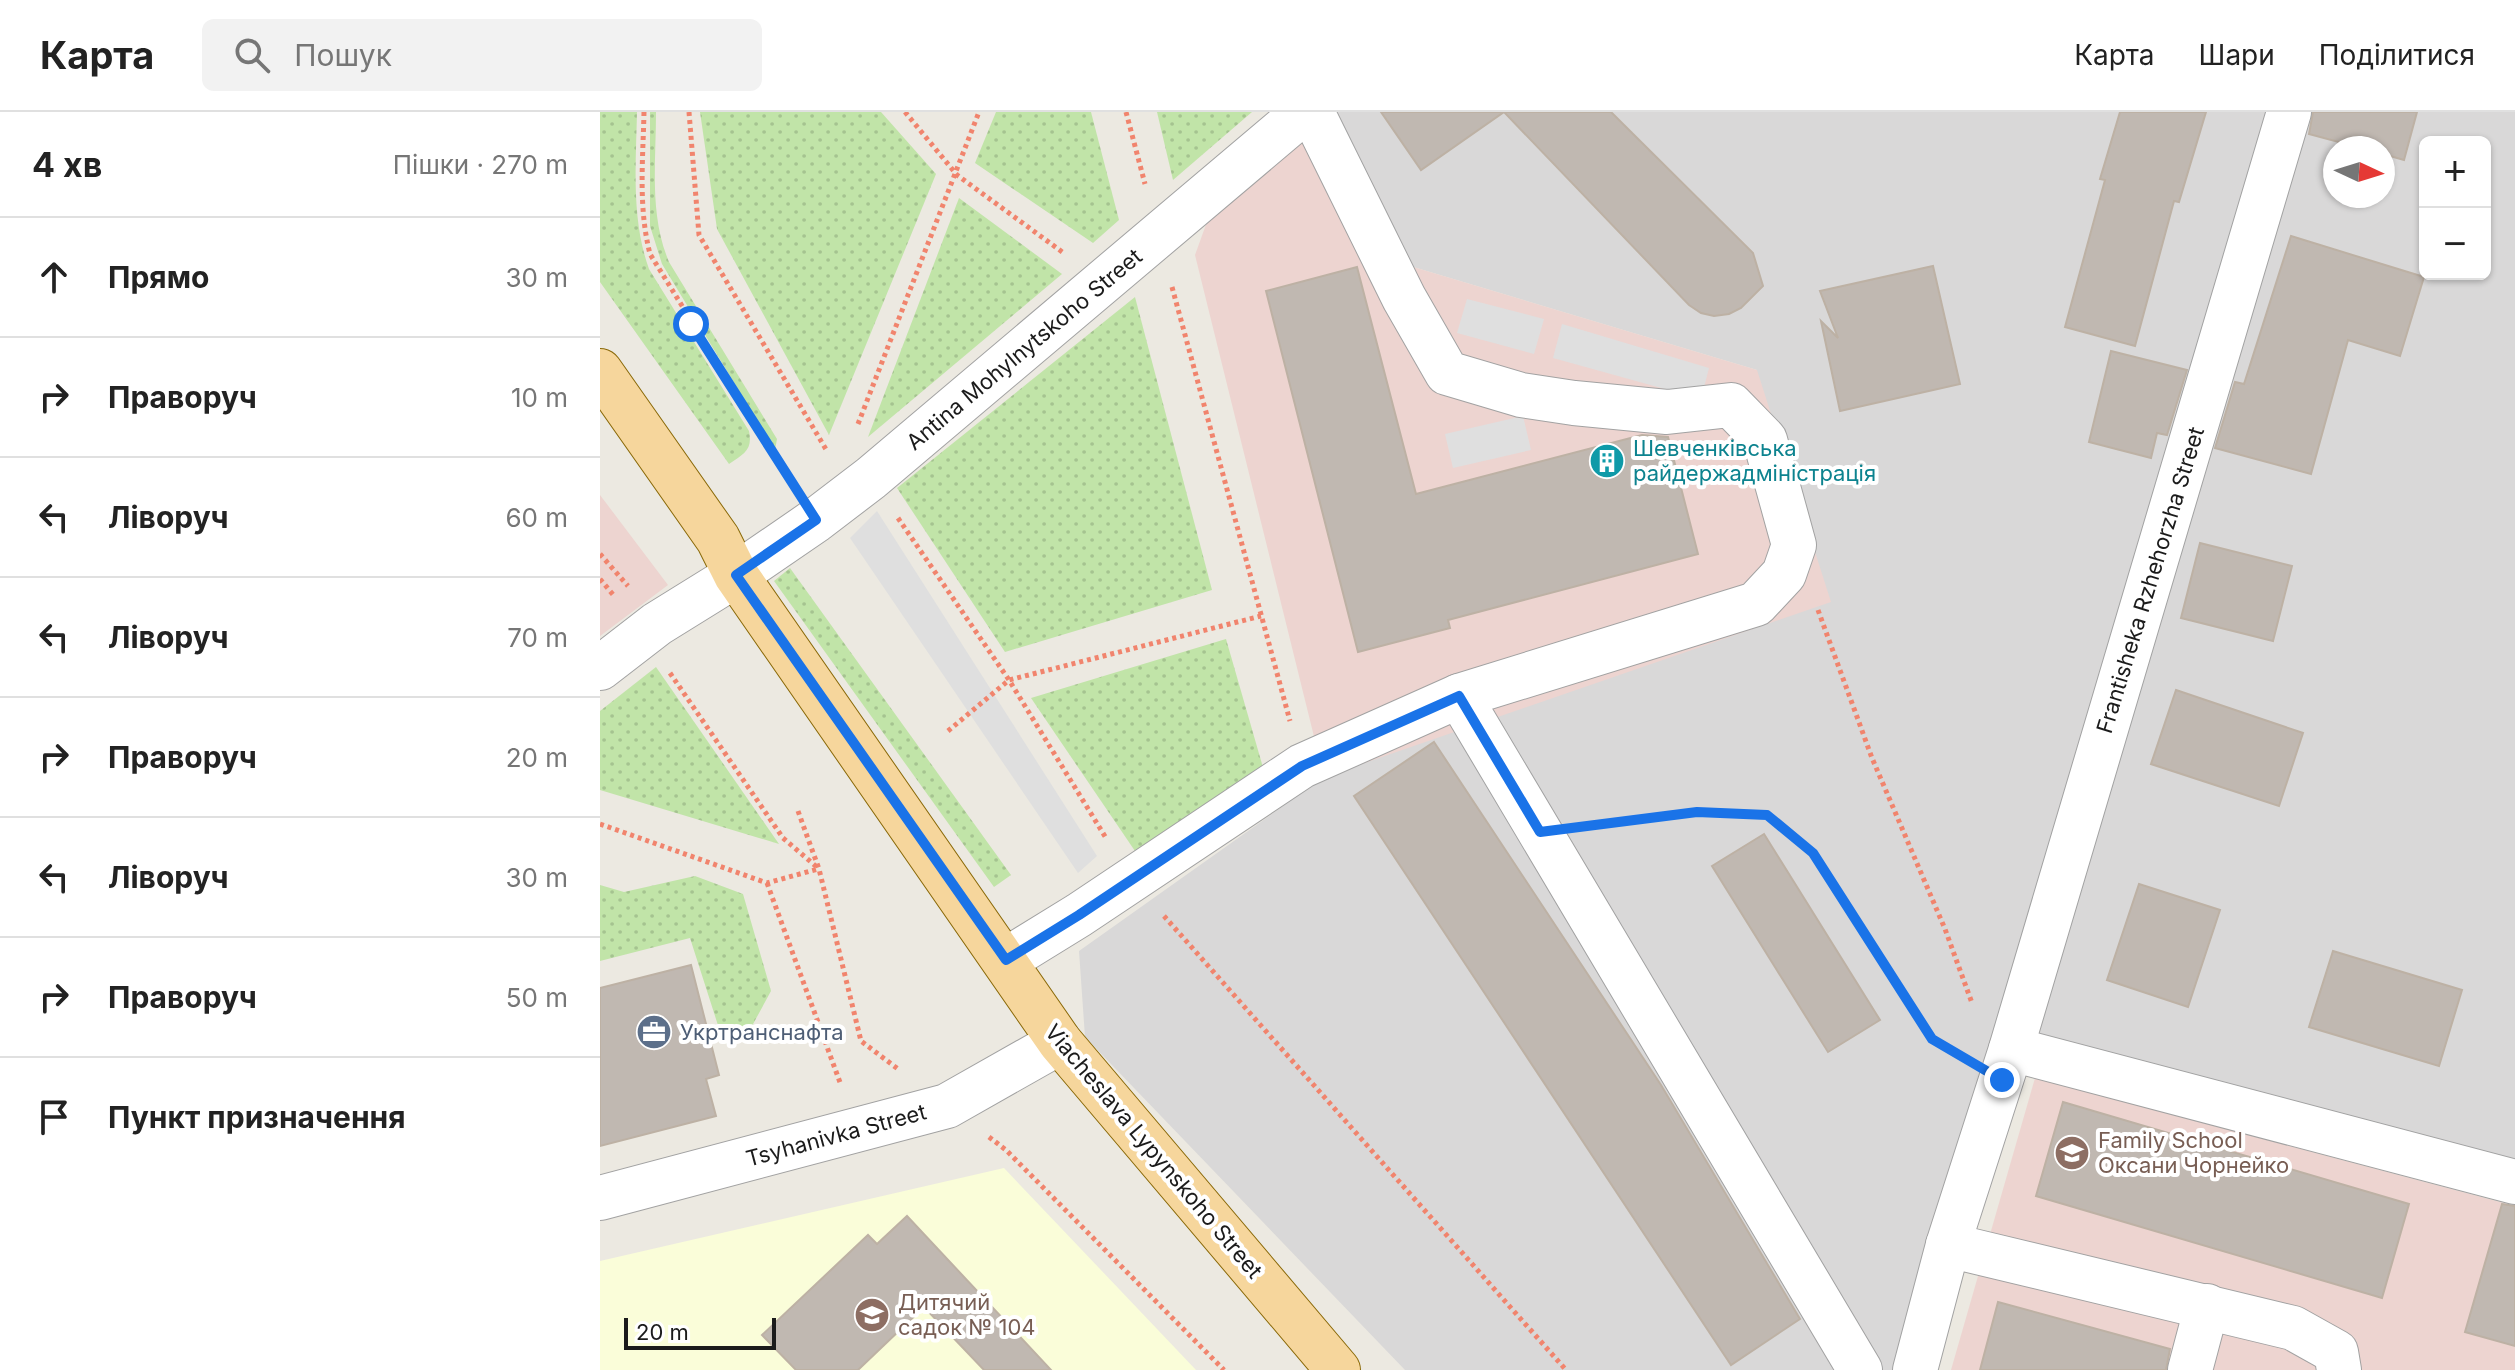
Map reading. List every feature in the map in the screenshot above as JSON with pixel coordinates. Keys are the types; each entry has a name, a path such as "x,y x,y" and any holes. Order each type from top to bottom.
{"main road":[{"name":"Viacheslava Lypynskoho Street","path":"600,371 718,539 736,575 1060,1042 1338,1370"}],"street":[{"name":"Antina Mohylnytskoho Street","path":"600,668 643,635 816,520 871,478 1304,112"},
{"path":"1006,960 1302,766 1459,696 1756,604 1784,574 1794,545 1765,440 1731,405 1667,412 1574,403 1521,395 1447,373 1404,298 1312,112"},
{"name":"Frantisheka Rzhehorzha Street","path":"1915,1370 1948,1245 2006,1064 2289,112"},
{"path":"1459,696 1860,1370"},
{"name":"Tsyhanivka Street","path":"600,1198 947,1106 1060,1042"},
{"path":"2006,1064 2515,1182"},
{"path":"1948,1245 2293,1328 2336,1352 2339,1370"},
{"path":"2190,1370 2207,1306"}],"path":[{"path":"644,112 642,200 650,254 816,520"},
{"path":"689,112 699,235 831,459"},
{"path":"905,112 957,175 1103,282"},
{"path":"856,429 979,112"},
{"path":"1126,112 1302,766"},
{"path":"896,515 1009,680 1131,879 1566,1370"},
{"path":"1794,545 1872,758 1945,929 1976,1011"},
{"path":"600,554 631,591"},
{"path":"948,731 1009,680 1261,616"},
{"path":"643,635 783,838 819,869"},
{"path":"798,811 819,869 861,1041 906,1075 893,1078"},
{"path":"1540,832 1697,812 1767,815 1813,853 1932,1039 2006,1064"},
{"path":"600,824 767,883 819,869"},
{"path":"767,883 842,1089"},
{"path":"1006,1150 1224,1370"}],"shaded area":[{"path":"1328,112 1410,266 1757,370 1831,602 1324,777 1195,255 1208,219"},
{"path":"1331,112 2515,112 2515,1165 2001,1025 1910,1370 1405,1370 1085,1037 1079,951 1324,777 1757,370 1410,266"},
{"path":"1467,299 1544,319 1534,354 1457,333"},
{"path":"1562,324 1709,368 1701,399 1553,358"},
{"path":"1523,416 1531,450 1453,468 1445,434"},
{"path":"600,495 668,585 600,636"},
{"path":"877,511 1097,856 1078,873 850,538"},
{"path":"2035,1078 2515,1206 2515,1370 1951,1370"},
{"name":"Дитячий садок № 104","path":"1004,1168 1196,1370 600,1370 600,1261"}],"green space":[{"path":"600,112 637,112 636,191 643,250 649,269 749,431 748,447 729,464 600,282"},
{"path":"650,112 656,112 656,207 669,262 777,439 775,450 662,264 650,226"},
{"path":"700,112 881,112 936,174 829,435 717,229"},
{"path":"996,112 1091,112 1119,220 1093,243 975,163"},
{"path":"1157,112 1252,112 1173,180"},
{"path":"959,198 1062,274 868,437"},
{"path":"1135,297 1212,590 1005,652 897,488"},
{"path":"790,568 1011,875 994,887 774,581"},
{"path":"1226,639 1264,771 1137,854 1031,698"},
{"path":"656,667 779,844 600,790 600,711"},
{"path":"695,876 743,894 771,991 746,1037 724,1044 690,938 600,961 600,885 624,892"}],"building":[{"path":"1381,112 1504,112 1421,170"},
{"path":"1504,112 1611,112 1753,253 1763,286 1741,308 1729,314 1714,316 1701,313 1689,305"},
{"path":"2120,112 2206,112 2179,202 2174,201 2135,346 2065,327 2105,180 2100,179"},
{"path":"2313,112 2417,112 2404,160 2395,157 2395,136 2323,138 2309,134"},
{"path":"2291,236 2419,275 2419,280 2423,280 2400,356 2348,340 2311,474 2215,448 2235,382 2244,384"},
{"path":"1933,266 1960,384 1840,411 1821,321 1838,338 1820,291"},
{"name":"Шевченківська райдержадміністрація","path":"1357,267 1416,494 1642,435 1668,437 1698,554 1448,620 1450,628 1358,652 1266,291"},
{"path":"2111,351 2187,370 2167,435 2157,433 2151,458 2089,442"},
{"path":"2200,543 2292,566 2273,641 2181,618"},
{"path":"2176,690 2303,733 2279,806 2151,764"},
{"path":"1434,742 1661,1085 1800,1319 1731,1365 1354,796"},
{"path":"1764,834 1880,1020 1828,1052 1712,866"},
{"path":"2139,884 2220,910 2188,1007 2107,980"},
{"path":"2333,951 2462,990 2439,1066 2309,1027"},
{"name":"Укртранснафта","path":"691,965 719,1075 706,1079 716,1116 600,1146 600,988"},
{"path":"2063,1102 2409,1204 2382,1298 2036,1196"},
{"path":"2502,1204 2515,1206 2515,1346 2465,1332"},
{"path":"907,1216 1051,1370 984,1370 924,1307 858,1370 796,1370 762,1335 868,1235 877,1244"},
{"path":"1998,1302 2170,1349 2166,1370 1980,1370"}],"place":[{"name":"Шевченківська райдержадміністрація","path":"1607,461"},
{"name":"Укртранснафта","path":"654,1032"},
{"name":"Family School Оксани Чорнейко","path":"2072,1153"},
{"name":"Дитячий садок № 104","path":"872,1315"}],"route":[{"path":"691,324 816,520 736,575 1006,960 1302,766 1459,696 1540,832 1697,812 1767,815 1813,853 1932,1039 2002,1080"}]}
